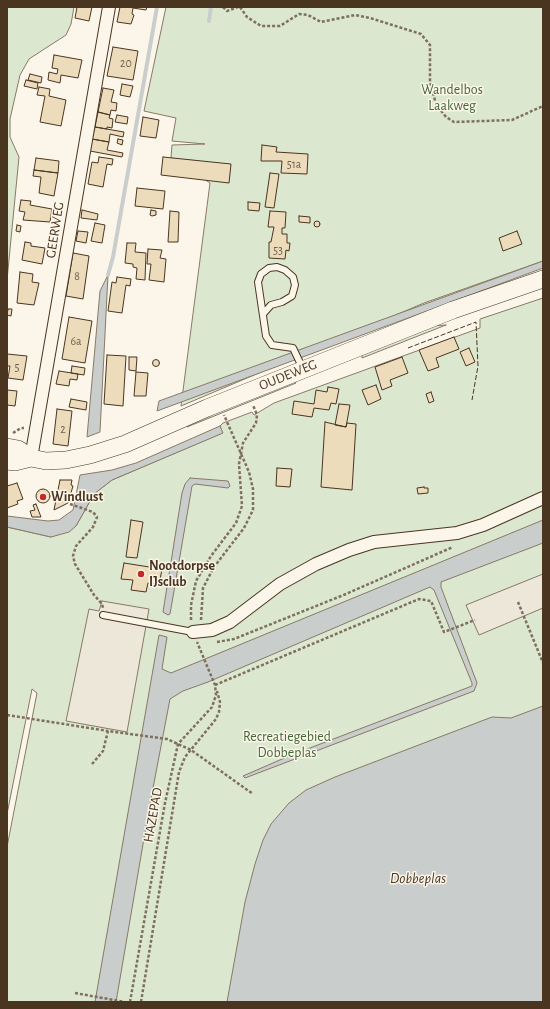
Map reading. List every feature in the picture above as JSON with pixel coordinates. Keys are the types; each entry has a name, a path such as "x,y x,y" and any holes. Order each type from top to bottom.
{"main road":[{"name":"OUDEWEG","path":"7,447 18,449 32,458 46,461 66,460 109,449 301,364 543,279"},
{"name":"OUDEWEG","path":"7,461 15,462 32,458"}],"street":[{"name":"GEERWEG","path":"32,458 109,7"},
{"path":"197,632 212,630 230,622 280,584 316,564 349,550 374,542 457,533 483,526 543,498"}],"lane":[{"path":"263,314 271,305 282,302 292,296 295,285 293,277 285,270 277,267 269,268 261,274 258,282 266,336 272,345 293,348 301,364"},
{"path":"103,615 197,632"}],"path":[{"path":"223,7 227,11 239,7 247,17 261,26 280,26 299,14 308,15 321,22 355,15 370,18 421,34 430,45 430,82 436,104 446,117 454,122 512,120 543,106"},
{"path":"253,404 257,415 256,423 243,443 239,464 242,506 236,524 211,556 196,581 191,605 197,632 202,640 210,644 234,639 346,594 457,545"},
{"path":"197,632 203,588 214,567 244,528 253,510 253,488 249,472 224,415"},
{"path":"71,505 89,510 97,517 94,527 76,546 73,556 75,564 94,595 102,604 103,615"},
{"path":"215,684 418,599 431,601 444,632 474,620"},
{"path":"518,602 543,663"},
{"path":"141,1002 179,772 185,757 216,719 219,712 220,702 215,684 199,648"},
{"path":"178,744 212,707 216,695 215,684"},
{"path":"7,715 168,739 191,750 253,794"},
{"path":"92,764 103,751 108,731"},
{"name":"HAZEPAD","path":"130,1002 165,803 178,744"},
{"path":"75,993 124,1002"}],"green space":[{"path":"7,7 74,7 71,24 66,35 29,59 20,75 10,119 10,137 19,157 7,280"},
{"name":"Wandelbos Laakweg","path":"166,7 543,7 543,261 424,303 181,406 210,183 171,157 172,145 205,144 172,141 176,118 144,111"},
{"name":"Recreatiegebied Dobbeplas","path":"543,298 543,1002 7,1002 7,847 37,693 32,689 7,814 7,527 51,537 76,526 94,494 112,480 222,433 220,426 223,423 252,412 254,415 274,403 480,328 480,319"},
{"path":"446,325 362,358 362,354 431,326"},
{"path":"294,379 296,383 187,427 184,423"}],"shaded area":[{"path":"543,574 543,608 479,635 466,605"},
{"path":"102,601 149,609 127,732 66,721 89,609 99,611"}],"water":[{"path":"543,261 543,268 157,411 159,401"},
{"path":"108,275 100,432 87,437 100,291"},
{"path":"220,426 223,433 112,480 94,494 76,526 69,532 51,537 7,527 7,516 48,521 59,520 73,510 80,475 112,470 136,463"},
{"path":"190,478 228,481 230,486 228,488 195,484 192,486 170,614 168,615 163,612 182,493 185,484"},
{"path":"543,520 543,543 441,582 441,587 477,683 474,691 245,778 243,776 289,756 472,686 434,590 430,587 208,682 183,691 170,699 149,809 116,1002 95,1002 159,635 167,637 162,669 171,673"},
{"name":"Dobbeplas","path":"543,706 543,1002 227,1002 245,902 255,864 263,840 271,824 289,803 306,790 335,777 492,717 511,718"}],"building":[{"path":"77,7 92,7 89,21 75,18"},
{"path":"120,7 147,7 146,10 133,8 132,14 134,15 131,24 117,22"},
{"path":"113,47 138,51 133,80 107,76"},
{"path":"54,55 82,60 78,78 61,75 60,83 48,80 49,72 57,74 58,69 52,68"},
{"path":"30,74 42,77 41,83 28,80"},
{"path":"26,80 38,83 37,89 24,86"},
{"path":"122,84 133,86 130,97 120,95"},
{"path":"39,87 50,89 49,96 66,100 61,126 40,122 45,96 37,95"},
{"path":"103,88 114,90 111,102 117,103 116,111 111,110 110,115 98,112"},
{"path":"98,112 110,115 109,118 113,119 112,128 107,127 107,129 95,127"},
{"path":"117,115 128,117 127,124 115,122"},
{"path":"143,117 159,120 156,138 140,136"},
{"path":"95,127 124,132 123,137 110,134 109,142 92,139"},
{"path":"92,139 109,142 107,150 123,153 122,157 90,151"},
{"path":"118,139 123,140 122,145 117,143"},
{"path":"262,145 277,147 276,152 308,154 307,174 281,173 282,161 261,161"},
{"path":"99,157 113,159 112,165 107,164 103,187 88,184 92,162 98,163"},
{"path":"163,157 231,164 229,183 161,175"},
{"path":"36,158 59,161 58,173 34,170"},
{"path":"34,170 58,173 54,196 39,193 41,177 33,176"},
{"path":"270,173 279,174 274,208 265,207"},
{"path":"137,188 165,191 163,209 135,206"},
{"path":"21,200 31,201 30,205 52,209 50,222 23,220 25,212 19,211"},
{"path":"248,202 260,203 259,211 248,210"},
{"path":"82,210 98,214 97,220 81,218"},
{"path":"151,210 156,211 156,215 150,215"},
{"path":"170,211 179,212 178,242 168,242"},
{"path":"270,211 286,212 285,228 282,228 282,234 287,234 287,243 290,243 289,251 286,250 285,259 269,258 269,242 271,242 274,227 268,227"},
{"path":"299,216 310,217 310,223 299,222"},
{"path":"317,221 320,224 317,227 314,224"},
{"path":"95,223 105,225 102,243 91,241"},
{"path":"17,225 21,226 20,232 16,231"},
{"path":"78,231 88,232 86,243 76,241"},
{"path":"517,231 522,244 503,251 499,238"},
{"path":"25,242 31,243 31,246 45,248 42,264 22,260"},
{"path":"127,243 136,243 135,252 146,253 145,280 136,279 137,268 133,267 133,264 125,263"},
{"path":"148,249 162,250 160,258 166,259 164,282 149,280 151,264 147,264"},
{"path":"73,253 89,256 83,299 66,296"},
{"path":"20,272 33,274 32,282 39,283 34,305 17,303"},
{"path":"117,277 131,279 130,286 126,285 122,313 108,311 112,282 116,283"},
{"path":"8,309 12,309 11,316 7,315"},
{"path":"69,317 92,321 85,363 62,359"},
{"path":"454,337 459,349 436,358 439,367 428,371 419,350"},
{"path":"469,348 475,362 466,366 460,352"},
{"path":"7,354 27,356 23,380 8,378 10,366 7,366"},
{"path":"107,355 126,356 123,406 104,404"},
{"path":"129,357 137,357 136,371 129,370"},
{"path":"402,357 408,373 390,380 392,386 382,390 375,367"},
{"path":"156,359 160,363 156,367 152,363"},
{"path":"72,366 85,368 84,375 71,373"},
{"path":"59,371 78,374 77,380 70,379 69,386 56,384"},
{"path":"136,372 148,373 146,396 134,396"},
{"path":"376,385 381,399 368,405 362,390"},
{"path":"328,387 339,389 336,404 331,403 329,410 314,408 312,417 292,414 294,401 314,404 316,390 327,392"},
{"path":"7,390 17,391 15,406 7,405"},
{"path":"431,392 434,401 429,403 426,394"},
{"path":"71,399 87,402 86,410 69,407"},
{"path":"339,404 350,405 346,427 335,425"},
{"path":"57,409 72,411 68,446 53,444"},
{"path":"325,422 346,427 347,423 356,424 352,490 321,487"},
{"path":"277,468 292,469 290,487 276,486"},
{"path":"60,480 72,480 71,485 73,486 68,503 54,510"},
{"path":"17,483 23,499 17,501 18,504 7,508 7,486"},
{"path":"417,488 428,488 428,493 418,494"},
{"name":"Windlust","path":"43,489 48,491 50,496 48,501 43,503 38,501 36,496 38,491"},
{"path":"36,504 41,517 32,517 30,511 35,510 33,505"},
{"path":"131,520 143,522 137,558 126,557"},
{"name":"Nootdorpse IJsclub","path":"124,563 162,569 159,585 148,583 146,592 131,590 133,580 121,579"}],"waterway":[{"path":"108,275 113,257 157,7"},
{"path":"209,21 211,7"}],"fence":[{"path":"408,348 476,322 478,366 472,400"}],"place":[{"name":"Windlust","path":"43,497"},
{"name":"Nootdorpse IJsclub","path":"141,574"}]}
